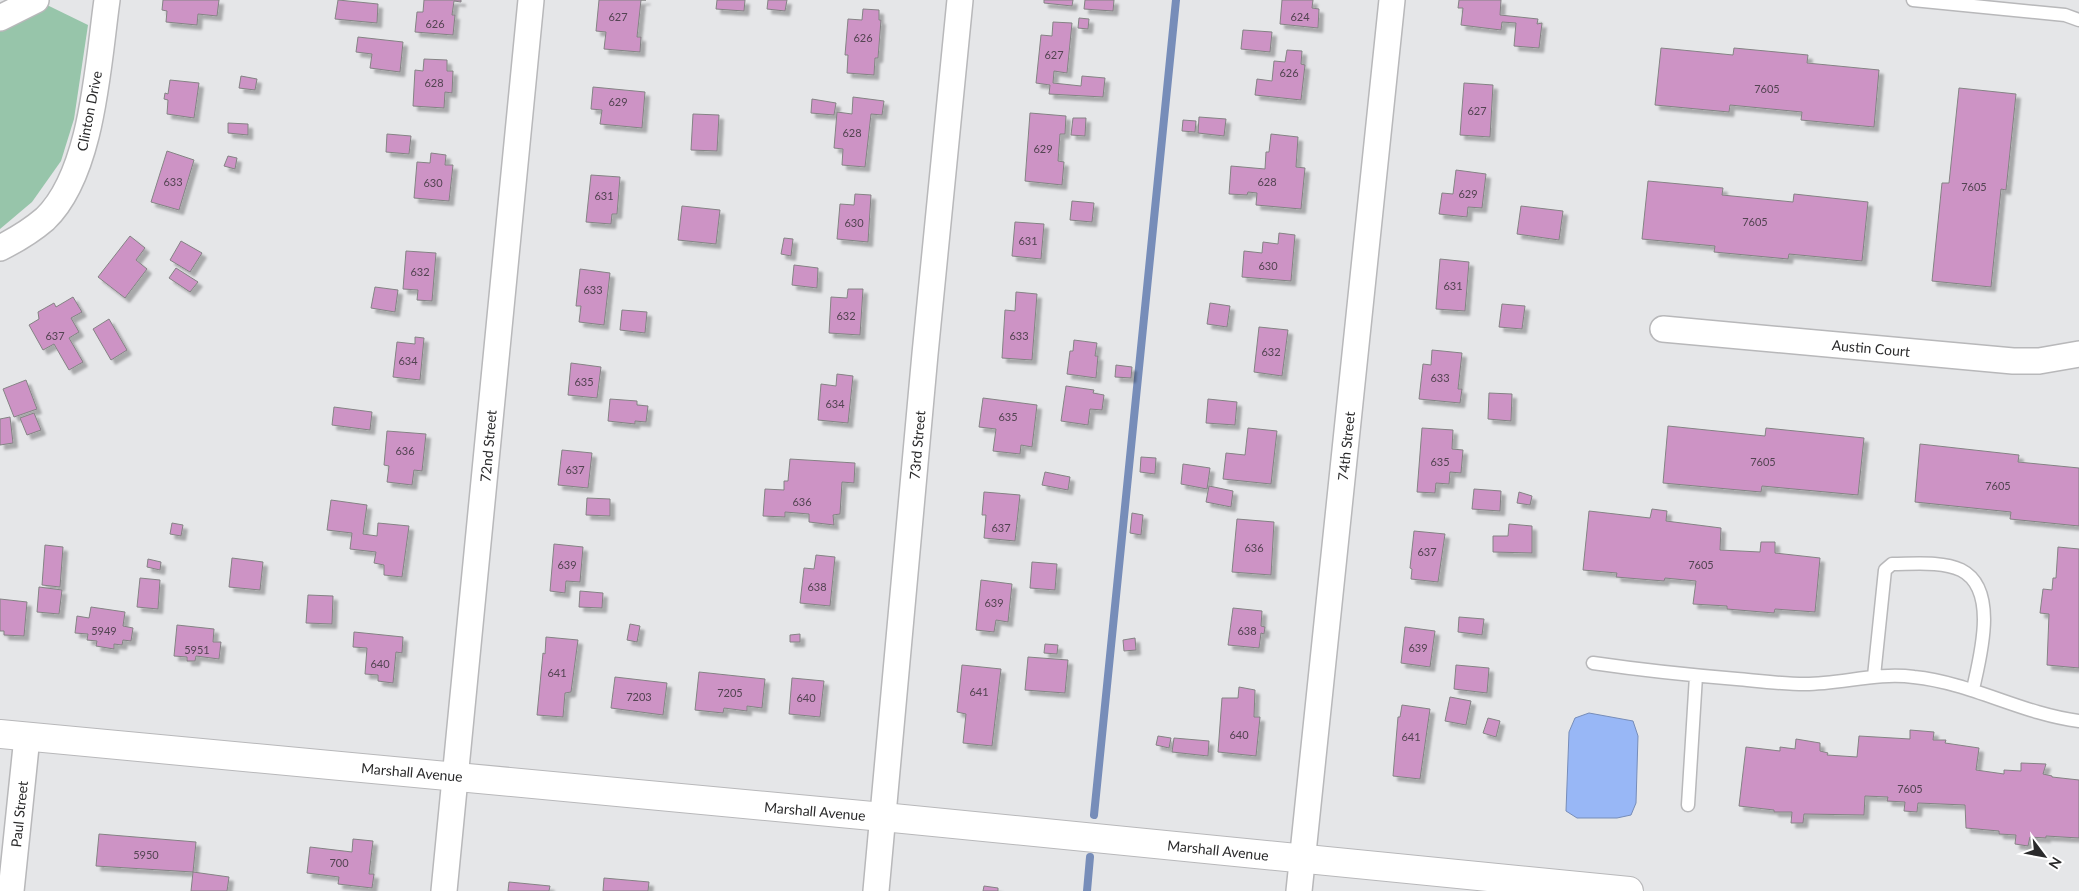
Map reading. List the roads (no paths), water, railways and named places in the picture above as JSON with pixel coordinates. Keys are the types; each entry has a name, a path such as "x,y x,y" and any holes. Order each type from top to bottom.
{"street":[{"path":"0,18 36,0"},
{"name":"Clinton Drive","path":"0,248 24,235 46,217 63,194 81,156 90,117 107,0"},
{"name":"72nd Street","path":"444,891 531,0"},
{"name":"73rd Street","path":"876,891 925,354 960,0"},
{"name":"74th Street","path":"1299,891 1392,0"},
{"name":"Austin Court","path":"1663,329 2013,361 2039,361 2079,354"},
{"name":"Marshall Avenue","path":"0,734 883,817 1629,891"},
{"name":"Paul Street","path":"11,891 27,737"}],"lane":[{"path":"1913,0 2065,15 2079,20"},
{"path":"1874,676 1885,570 1892,564 1923,564 1951,567 1963,571 1975,582 1983,596 1984,625 1980,658 1973,689"},
{"path":"1593,662 1660,673 1793,684 1828,684 1874,676 1913,676 1940,680 1973,689 2045,715 2079,721"},
{"path":"1688,805 1696,676"}],"water":[{"path":"1589,713 1633,721 1638,736 1636,803 1631,815 1617,818 1577,818 1566,811 1569,732 1575,718"}],"waterway":[{"path":"1094,815 1176,0"},
{"path":"1087,891 1090,857"}]}
